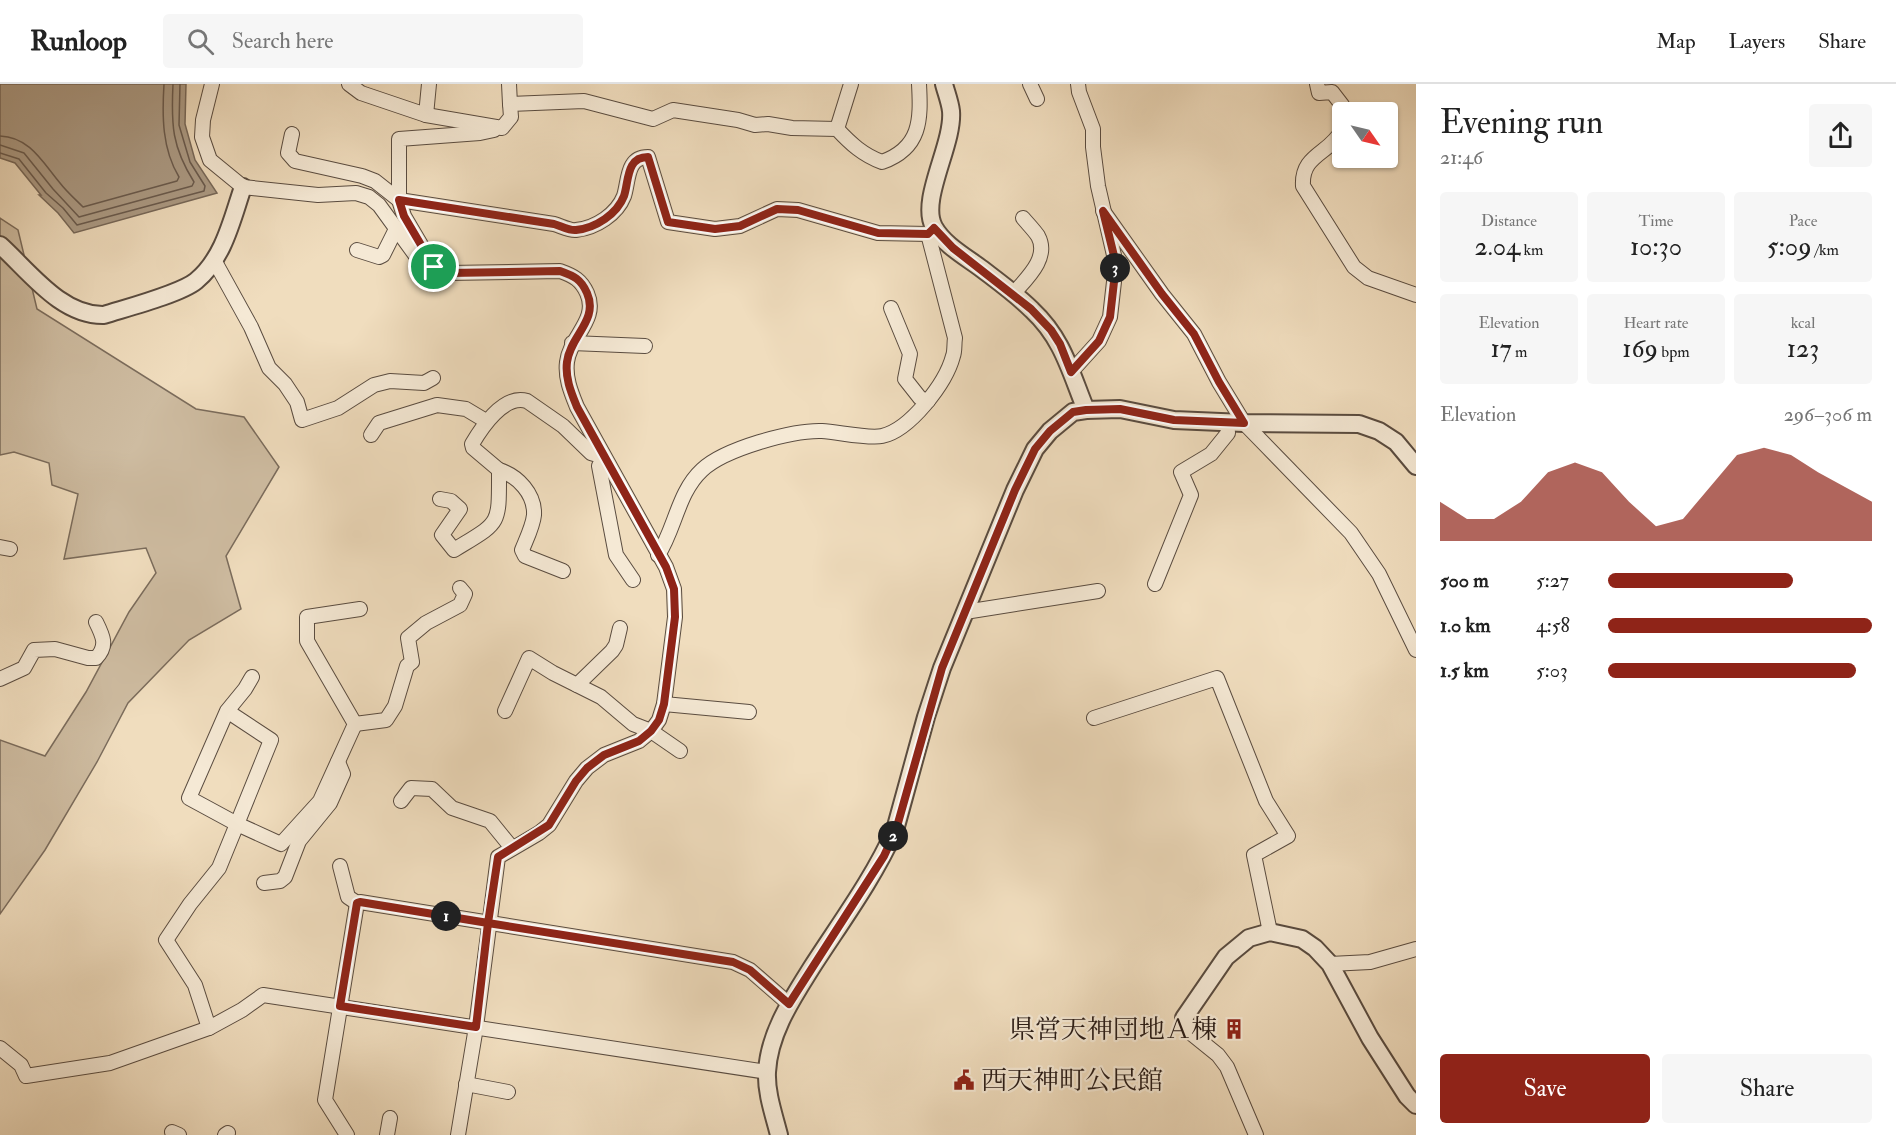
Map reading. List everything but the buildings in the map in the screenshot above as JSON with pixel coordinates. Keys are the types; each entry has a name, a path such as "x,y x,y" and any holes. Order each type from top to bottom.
{"street":[{"path":"212,84 203,120 202,137 210,160 243,186 318,195 356,193 369,197 379,205 419,260 449,273 560,271 576,277 583,283 591,302 590,317 572,343 567,362 568,385 577,407 666,567 674,589 675,617 664,704 659,720 639,741 604,755 587,768 576,781 549,825 498,857 476,1027 458,1135"},
{"path":"349,84 361,93 426,115 502,128"},
{"path":"426,115 429,84"},
{"path":"434,267 404,216 399,200 399,139 480,133 502,128 512,117 509,84"},
{"path":"837,129 851,84"},
{"path":"510,104 584,100 653,119 673,110 738,120 755,126 768,124 792,128 837,129 852,145 867,156 882,162 893,158 915,137 918,126 919,84"},
{"path":"1030,84 1037,99"},
{"path":"1071,372 1099,341 1110,317 1116,264 1103,211 1093,147 1093,129 1078,84"},
{"path":"1317,84 1319,93 1332,92 1340,102"},
{"path":"658,555 667,543 674,517 687,490 700,471 715,460 753,444 797,432 820,431 881,436 900,428 928,401 954,356 955,338 929,214 944,155 951,111 946,85"},
{"path":"292,134 288,153 295,161 368,178 399,200 554,224 575,231 599,223 611,214 623,197 634,161 642,157 648,157 668,222 715,229 740,226 777,209 798,210 878,233 931,231 1013,294 1051,330 1060,344 1086,410"},
{"path":"1332,140 1302,173 1303,186 1354,267 1368,278 1416,295"},
{"path":"0,245 54,298 94,315 104,315 178,291 196,281 214,260 227,235 243,186"},
{"path":"1103,211 1162,294 1194,334 1219,382 1236,423 1351,533 1379,574 1416,650"},
{"path":"1013,294 1038,264 1041,253 1039,238 1023,218"},
{"path":"357,250 379,257 383,255 396,229"},
{"path":"214,260 251,327 269,368 285,384 297,402 302,420 338,408 374,385 390,381 424,383 433,378"},
{"path":"891,308 910,354 905,379 920,398 928,401"},
{"path":"572,343 645,346"},
{"path":"563,571 525,556 522,550 534,517 533,504 526,487 499,470 473,448 472,444 486,421 509,403 520,399 527,401 563,426 591,453 604,457"},
{"path":"371,435 379,423 437,405 466,409 486,421"},
{"path":"779,1135 768,1095 767,1072 778,1027 789,1004 856,900 896,830 942,668 1015,490 1035,449 1050,431 1073,412 1120,409 1174,420 1359,424 1379,431 1396,442 1416,466"},
{"path":"1155,584 1191,495 1181,472 1211,454 1236,423"},
{"path":"604,457 599,466 616,555 633,580"},
{"path":"440,499 451,501 460,509 442,535 454,550 488,529 496,520 499,509 499,470"},
{"path":"355,724 386,720 395,706 407,666 412,662 408,638 426,623 460,605 465,594 460,588"},
{"path":"965,612 1098,591"},
{"path":"355,724 307,641 307,617 360,609"},
{"path":"0,679 24,668 34,650 54,649 96,658 102,653 104,639 96,622"},
{"path":"577,685 612,651 616,645 620,628"},
{"path":"505,711 529,658 608,702 633,724 651,731 680,751"},
{"path":"252,677 227,711 189,798 237,824 281,844 320,801 355,724"},
{"path":"1094,718 1217,678 1266,801 1288,836 1254,855 1270,932"},
{"path":"664,704 748,712"},
{"path":"205,1029 195,985 166,940 190,904 219,868 271,740 227,711"},
{"path":"264,883 280,881 285,877 299,841 330,803 343,774 338,762"},
{"path":"401,801 411,788 432,789 452,808 490,821 512,848"},
{"path":"340,866 348,897 357,903 733,962 750,970 789,1004"},
{"path":"347,1135 325,1100 357,903"},
{"path":"1256,1135 1227,1067 1218,1055 1192,1034 1184,1018 1226,957 1249,938 1270,932 1302,939 1315,948 1330,964 1370,1038 1407,1096 1416,1105"},
{"path":"1330,964 1370,962 1416,949"},
{"path":"0,1048 21,1065 26,1076 110,1063 205,1029 243,1010 263,995 767,1072"},
{"path":"466,1084 508,1092"},
{"path":"387,1135 390,1118"}],"shaded area":[{"path":"0,218 18,230 37,309 196,409 244,417 279,467 226,556 241,609 189,640 128,703 97,762 45,850 0,914 0,740 45,756 86,692 129,612 156,573 146,548 64,559 78,494 52,485 49,463 14,452 0,455"}],"water":[{"path":"0,84 186,84 185,124 195,160 217,193 74,233 39,195 41,195 15,163 0,158"}],"place":[{"name":"県営天神団地Ａ棟","path":"1234,1029"},
{"name":"西天神町公民館","path":"964,1080"}],"route":[{"path":"434,267 404,216 399,200 554,224 575,231 599,223 611,214 623,197 634,161 648,157 668,222 715,229 740,226 777,209 798,210 878,233 928,234 934,228 953,248 1031,309 1051,330 1060,344 1071,372 1099,341 1110,317 1116,264 1103,211 1162,294 1194,334 1244,423 1174,420 1120,409 1086,410 1073,412 1050,431 1035,449 1015,490 942,668 926,717 896,830 884,856 789,1004 750,970 733,962 488,923 476,1027 340,1006 357,903 488,923 498,857 549,825 576,781 587,768 604,755 639,741 651,731 659,720 664,704 675,617 674,589 666,567 577,407 568,385 567,362 572,343 590,317 591,302 583,283 576,277 560,271 449,273 434,267"}]}
